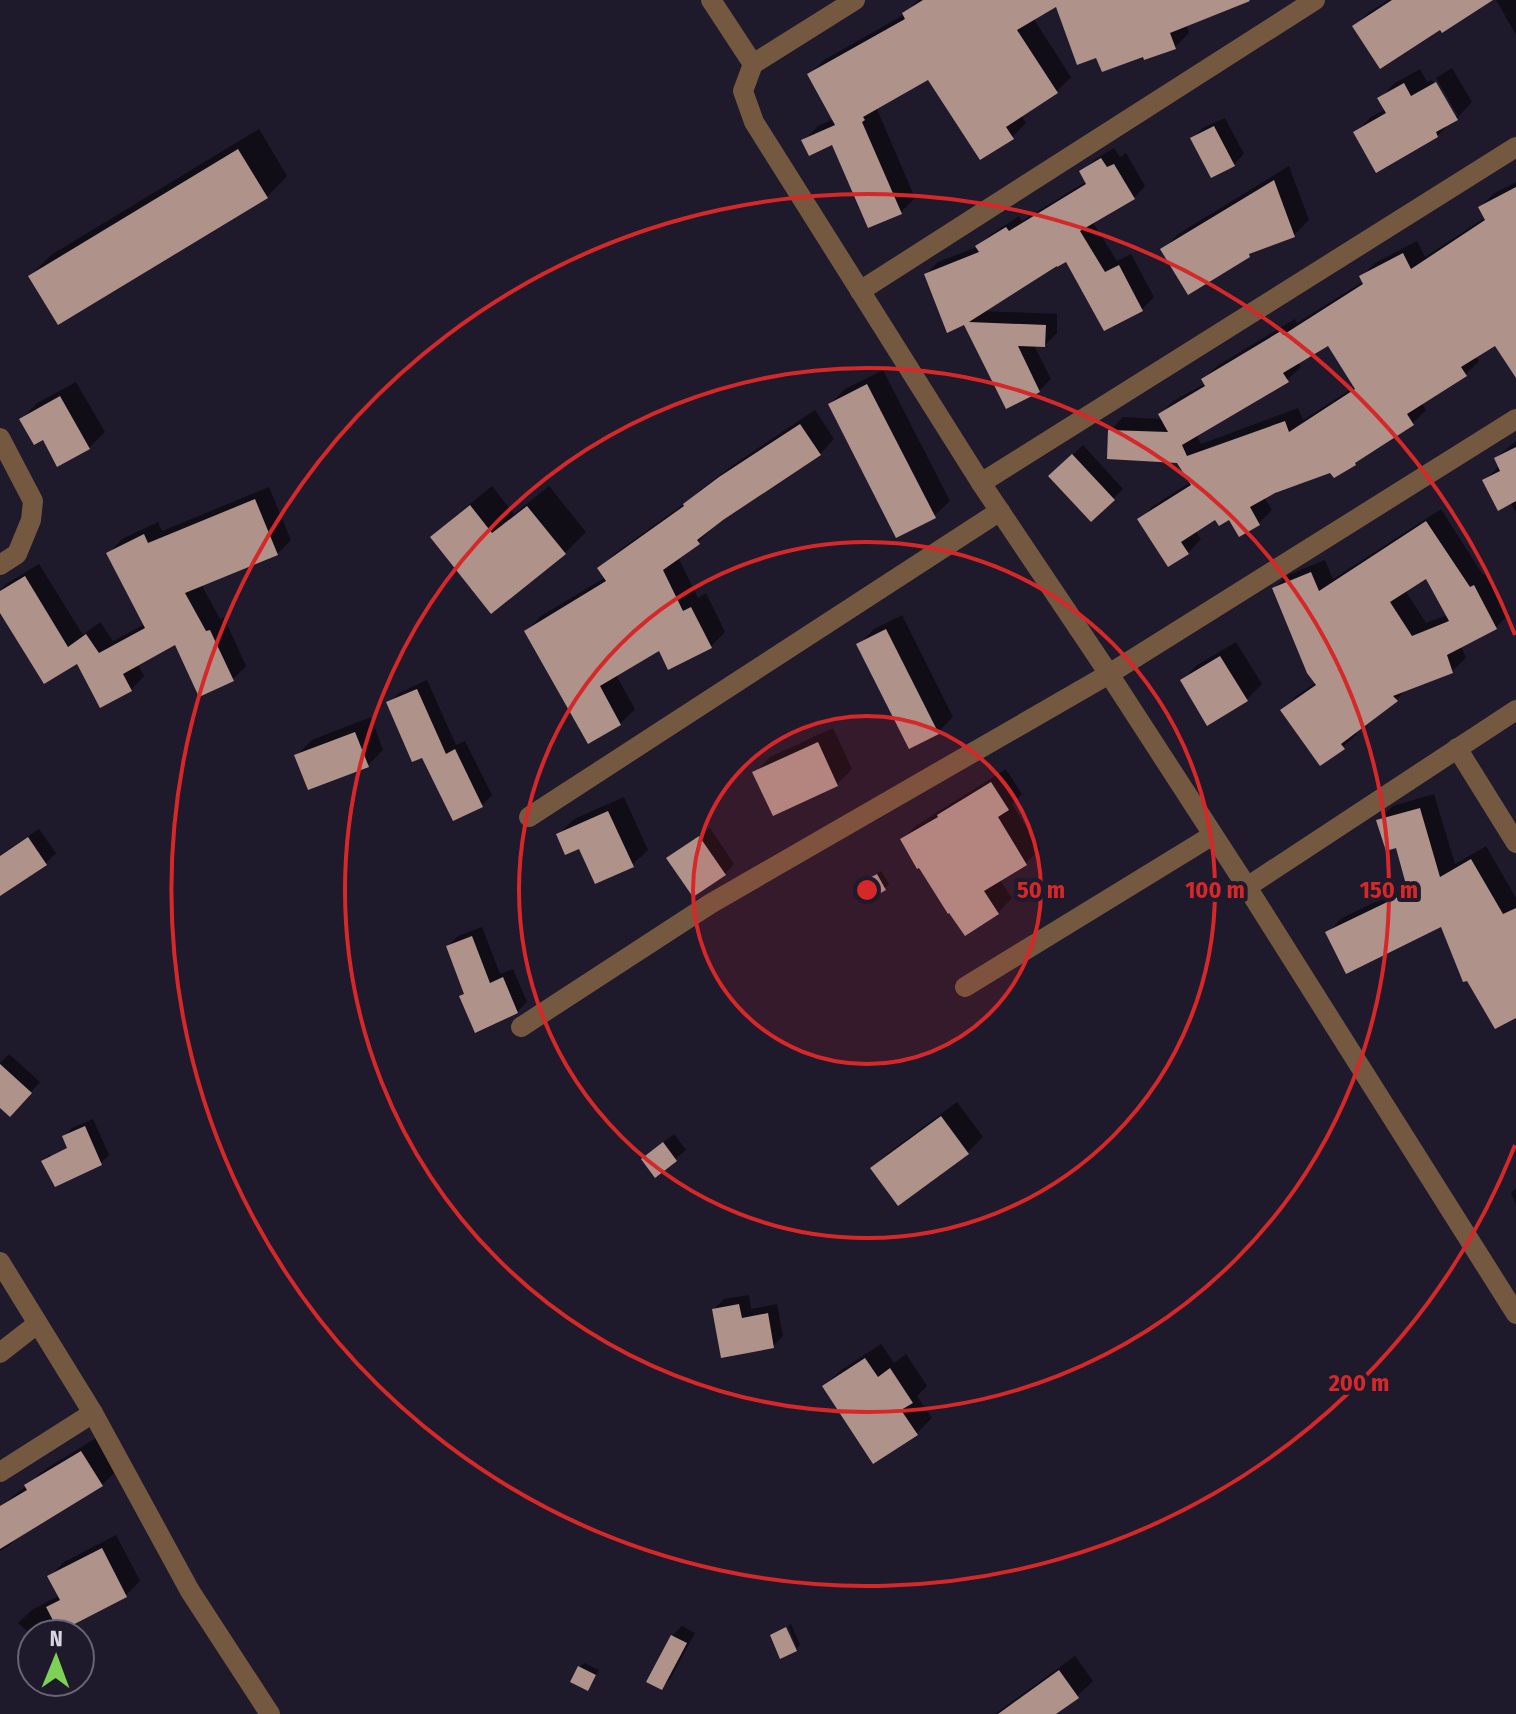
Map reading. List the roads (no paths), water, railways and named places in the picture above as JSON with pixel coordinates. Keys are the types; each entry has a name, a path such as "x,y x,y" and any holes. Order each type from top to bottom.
{"street":[{"path":"711,0 753,64"},
{"path":"855,0 753,64 743,91 754,122 981,483 1247,887 1516,1314"},
{"path":"860,291 1315,0"},
{"path":"981,483 1516,147"},
{"path":"521,1027 756,876 1109,674 1516,419"},
{"path":"0,438 33,501 31,520 17,554 0,565"},
{"path":"529,817 1000,511"},
{"path":"1247,887 1516,710"},
{"path":"1457,748 1516,843"},
{"path":"965,987 1213,835"},
{"path":"0,1262 93,1413 190,1591 270,1714"},
{"path":"0,1353 37,1324"},
{"path":"0,1472 93,1413"}]}
